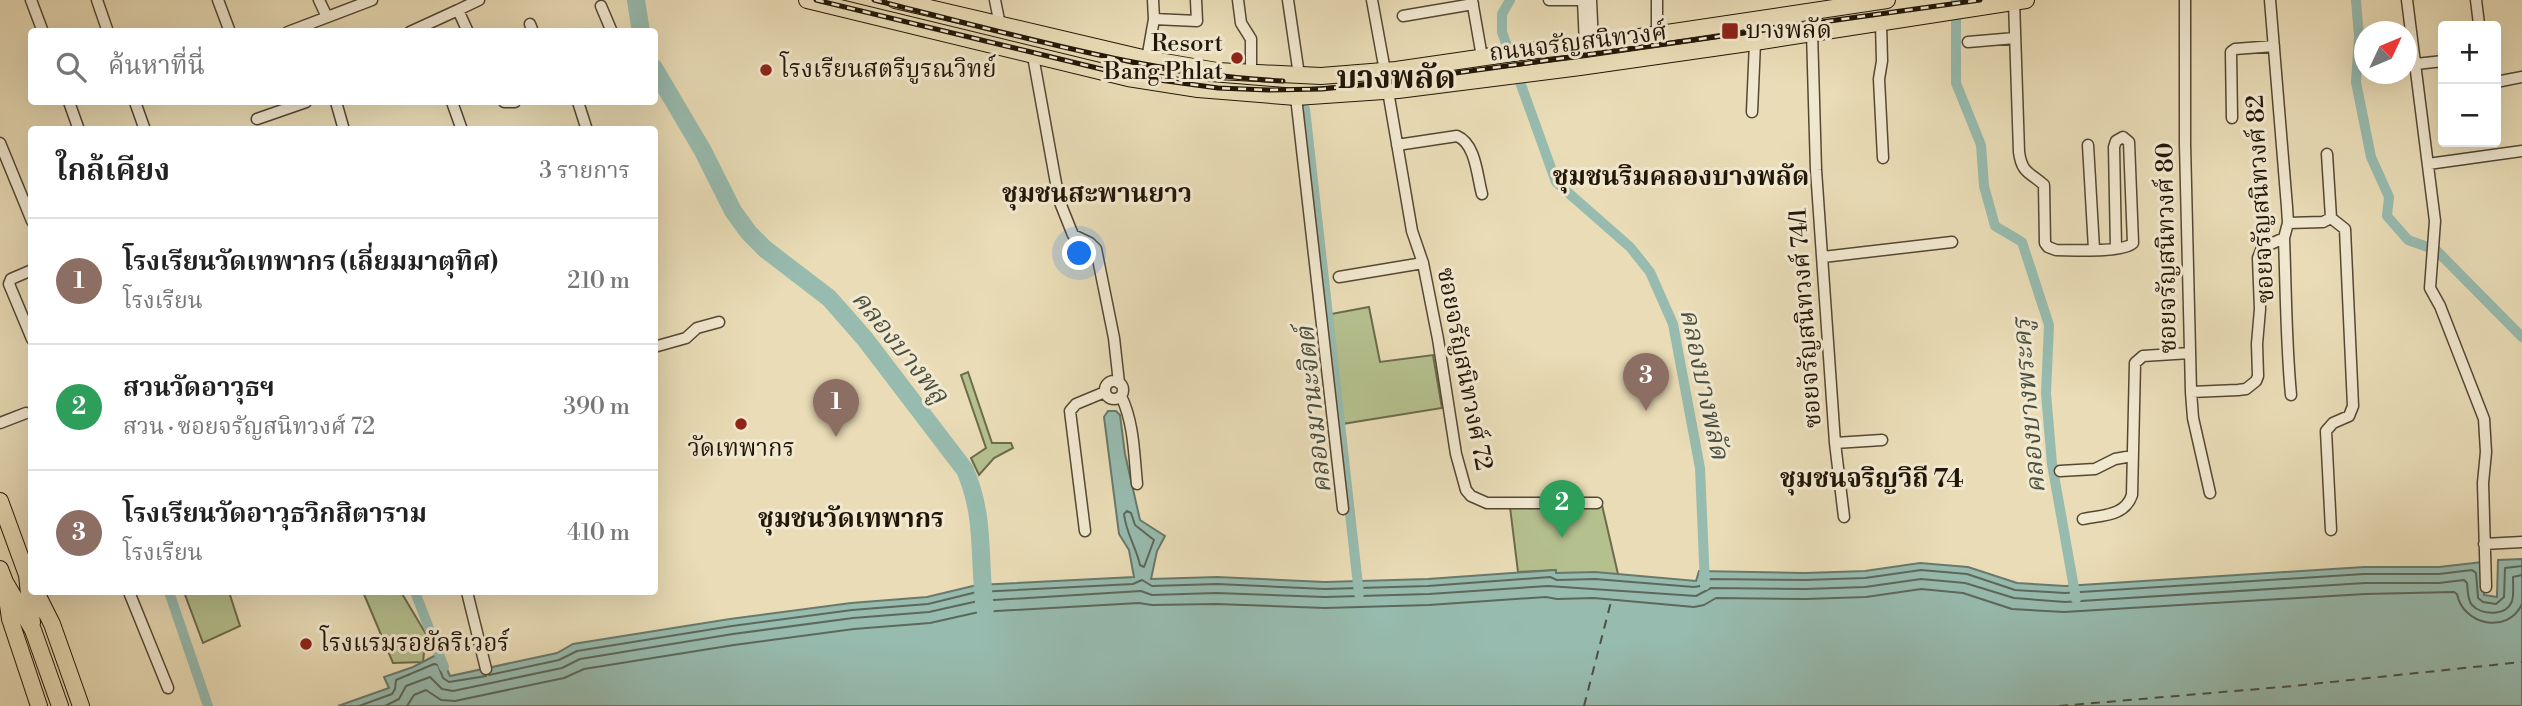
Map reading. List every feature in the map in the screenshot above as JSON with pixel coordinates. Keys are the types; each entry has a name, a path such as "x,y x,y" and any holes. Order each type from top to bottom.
{"main road":[{"name":"ถนนจรัญสนิทวงศ์","path":"807,0 1128,78 1187,87 1296,97 1391,90 1696,51 2020,1"},
{"name":"ถนนจรัญสนิทวงศ์","path":"895,0 946,6 1000,25 1147,60 1217,71 1331,76 1657,36 1888,0"},
{"path":"1693,30 1696,51"},
{"path":"0,501 26,553"},
{"path":"2,575 5,621 39,706"},
{"path":"2,575 33,630 60,706"},
{"path":"30,595 33,630"},
{"path":"38,595 52,624 81,706"}],"street":[{"path":"32,0 42,28"},
{"path":"97,0 107,28"},
{"path":"218,0 228,28"},
{"path":"318,0 327,17"},
{"path":"298,28 372,0"},
{"path":"421,28 479,0"},
{"path":"995,0 1000,25"},
{"path":"1147,60 1154,19 1153,0"},
{"path":"1154,19 1197,21 1196,0"},
{"path":"1238,0 1241,23 1251,39 1251,73"},
{"path":"1287,0 1299,75"},
{"path":"1385,0 1373,1 1385,71"},
{"path":"1549,0 1580,0 1589,45"},
{"path":"1589,45 1591,0"},
{"path":"1657,0 1657,36"},
{"name":"ซอยจรัญสนิทวงศ์ 80","path":"2185,0 2185,144 2191,392 2193,418 2210,493"},
{"name":"ซอยจรัญสนิทวงศ์ 82","path":"2270,0 2288,223 2284,239 2289,334 2287,360 2291,395"},
{"path":"2407,0 2410,21"},
{"path":"2476,0 2479,21"},
{"path":"2020,1 2015,38 2020,163 2030,176 2044,186 2045,243 2056,250 2094,249 2116,248 2129,247 2134,240 2129,142 2123,137 2119,137 2113,147 2116,248"},
{"path":"1403,16 1473,2 1482,57"},
{"path":"601,6 610,28"},
{"path":"458,9 466,28"},
{"path":"1881,23 1882,61 1879,79 1883,158"},
{"name":"ซอยจรัญสนิทวงศ์ 74/1","path":"1812,32 1815,144 1835,443 1843,517"},
{"path":"1968,42 2015,38"},
{"path":"1752,112 1755,43"},
{"path":"2232,118 2231,52 2235,49 2274,46"},
{"path":"1033,56 1059,200 1073,235 1096,249 1114,338 1119,383 1123,388 1121,396 1131,424 1137,484"},
{"path":"2417,64 2438,62"},
{"path":"2417,72 2435,221 2430,288 2440,306 2484,419 2486,587"},
{"path":"2501,81 2522,77"},
{"name":"ซอยจรัญสนิทวงศ์ 72","path":"1391,90 1412,231 1423,263 1462,479 1471,496 1487,503 1597,503"},
{"path":"1296,97 1343,509"},
{"path":"70,105 78,126"},
{"path":"136,105 144,126"},
{"path":"257,119 297,105"},
{"path":"338,105 343,126"},
{"path":"453,105 461,126"},
{"path":"579,105 586,126"},
{"path":"1400,145 1457,135 1470,150 1482,194"},
{"path":"0,143 28,211"},
{"path":"2088,145 2094,249"},
{"path":"2428,164 2522,151"},
{"path":"2327,154 2331,218 2345,229 2353,406 2349,416 2333,423 2326,431 2331,530"},
{"path":"2288,223 2323,222 2331,218"},
{"path":"2191,392 2246,389 2256,381 2260,309 2258,258 2262,248 2284,239"},
{"path":"1823,257 1952,242"},
{"path":"1339,277 1423,263"},
{"path":"28,272 11,279 9,284 28,329"},
{"path":"658,347 686,338 697,328 719,322"},
{"path":"2083,519 2117,513 2126,507 2132,495 2135,363 2143,356 2190,353"},
{"path":"1085,531 1070,411 1076,404 1105,392 1109,383 1119,383"},
{"path":"1105,392 1113,399 1121,396"},
{"path":"0,423 26,413"},
{"path":"1835,443 1882,440"},
{"path":"2060,471 2095,469 2115,459 2133,456"},
{"path":"2484,544 2522,542"},
{"path":"130,595 168,688"},
{"path":"468,595 485,669"}],"green space":[{"path":"1369,307 1380,362 1433,355 1442,408 1342,424 1331,314"},
{"path":"968,372 992,443 1011,443 1013,448 994,458 979,475 971,458 986,448 961,375"},
{"path":"1602,505 1618,574 1556,573 1555,570 1518,572 1510,507"},
{"path":"185,595 230,595 240,626 203,643"},
{"path":"364,595 403,595 426,634 423,662 393,663"}],"water":[{"path":"1108,411 1116,411 1120,415 1125,454 1140,520 1165,536 1157,551 1151,579 1217,577 1325,582 1428,579 1556,570 1556,573 1595,572 1696,581 1699,571 1865,571 1920,563 1968,567 2017,583 2065,586 2364,567 2439,567 2482,562 2484,595 2497,597 2498,560 2522,559 2522,706 338,706 389,688 384,677 413,667 440,653 450,676 557,653 573,644 730,619 851,603 927,597 977,585 1134,577 1129,550 1119,534 1104,417"}],"waterway":[{"name":"คลองบางพลู","path":"636,0 640,28"},
{"name":"คลองบางพลัด","path":"1510,0 1502,14 1502,32 1556,182 1630,247 1650,272 1673,324 1700,468 1705,585"},
{"name":"คลองบางพระครู","path":"1956,0 1956,83 1981,145 1984,186 1995,226 2022,242 2049,325 2046,393 2052,464 2076,599"},
{"path":"2356,0 2359,37 2356,82 2371,157 2389,197 2387,216 2408,240 2436,250 2522,337"},
{"name":"คลองบางพลู","path":"658,75 703,151 733,211 749,233 765,249 829,298 865,339 965,470 979,522 985,609"},
{"name":"คลองมานะจิตต์","path":"1305,109 1359,594"},
{"path":"170,595 208,706"},
{"path":"416,595 444,667"}],"ferry route":[{"path":"1584,706 1612,598"},
{"path":"2059,706 2293,686 2522,662"}],"railway":[{"path":"816,0 1130,76 1218,88 1268,90 1322,89 1398,81 1980,0"},
{"path":"874,0 1128,61 1231,77 1283,81"}],"place":[{"name":"บางพลัด","path":"1730,31"},
{"name":"Resort Bang Phlat","path":"1237,58"},
{"name":"โรงเรียนสตรีบูรณวิทย์","path":"766,70"},
{"name":"โรงเรียนวัดอาวุธวิกสิตาราม","path":"1646,411"},
{"name":"วัดเทพากร","path":"741,424"},
{"name":"โรงเรียนวัดเทพากร (เลี่ยมมาตุทิศ)","path":"836,437"},
{"name":"สวนวัดอาวุธฯ","path":"1562,538"},
{"name":"โรงแรมรอยัลริเวอร์","path":"306,644"}],"district":[{"name":"บางพลัด","path":"1396,78"},
{"name":"ชุมชนริมคลองบางพลัด","path":"1681,177"},
{"name":"ชุมชนสะพานยาว","path":"1097,194"},
{"name":"ชุมชนจริญวิถี 74","path":"1872,479"},
{"name":"ชุมชนวัดเทพากร","path":"851,519"}]}
